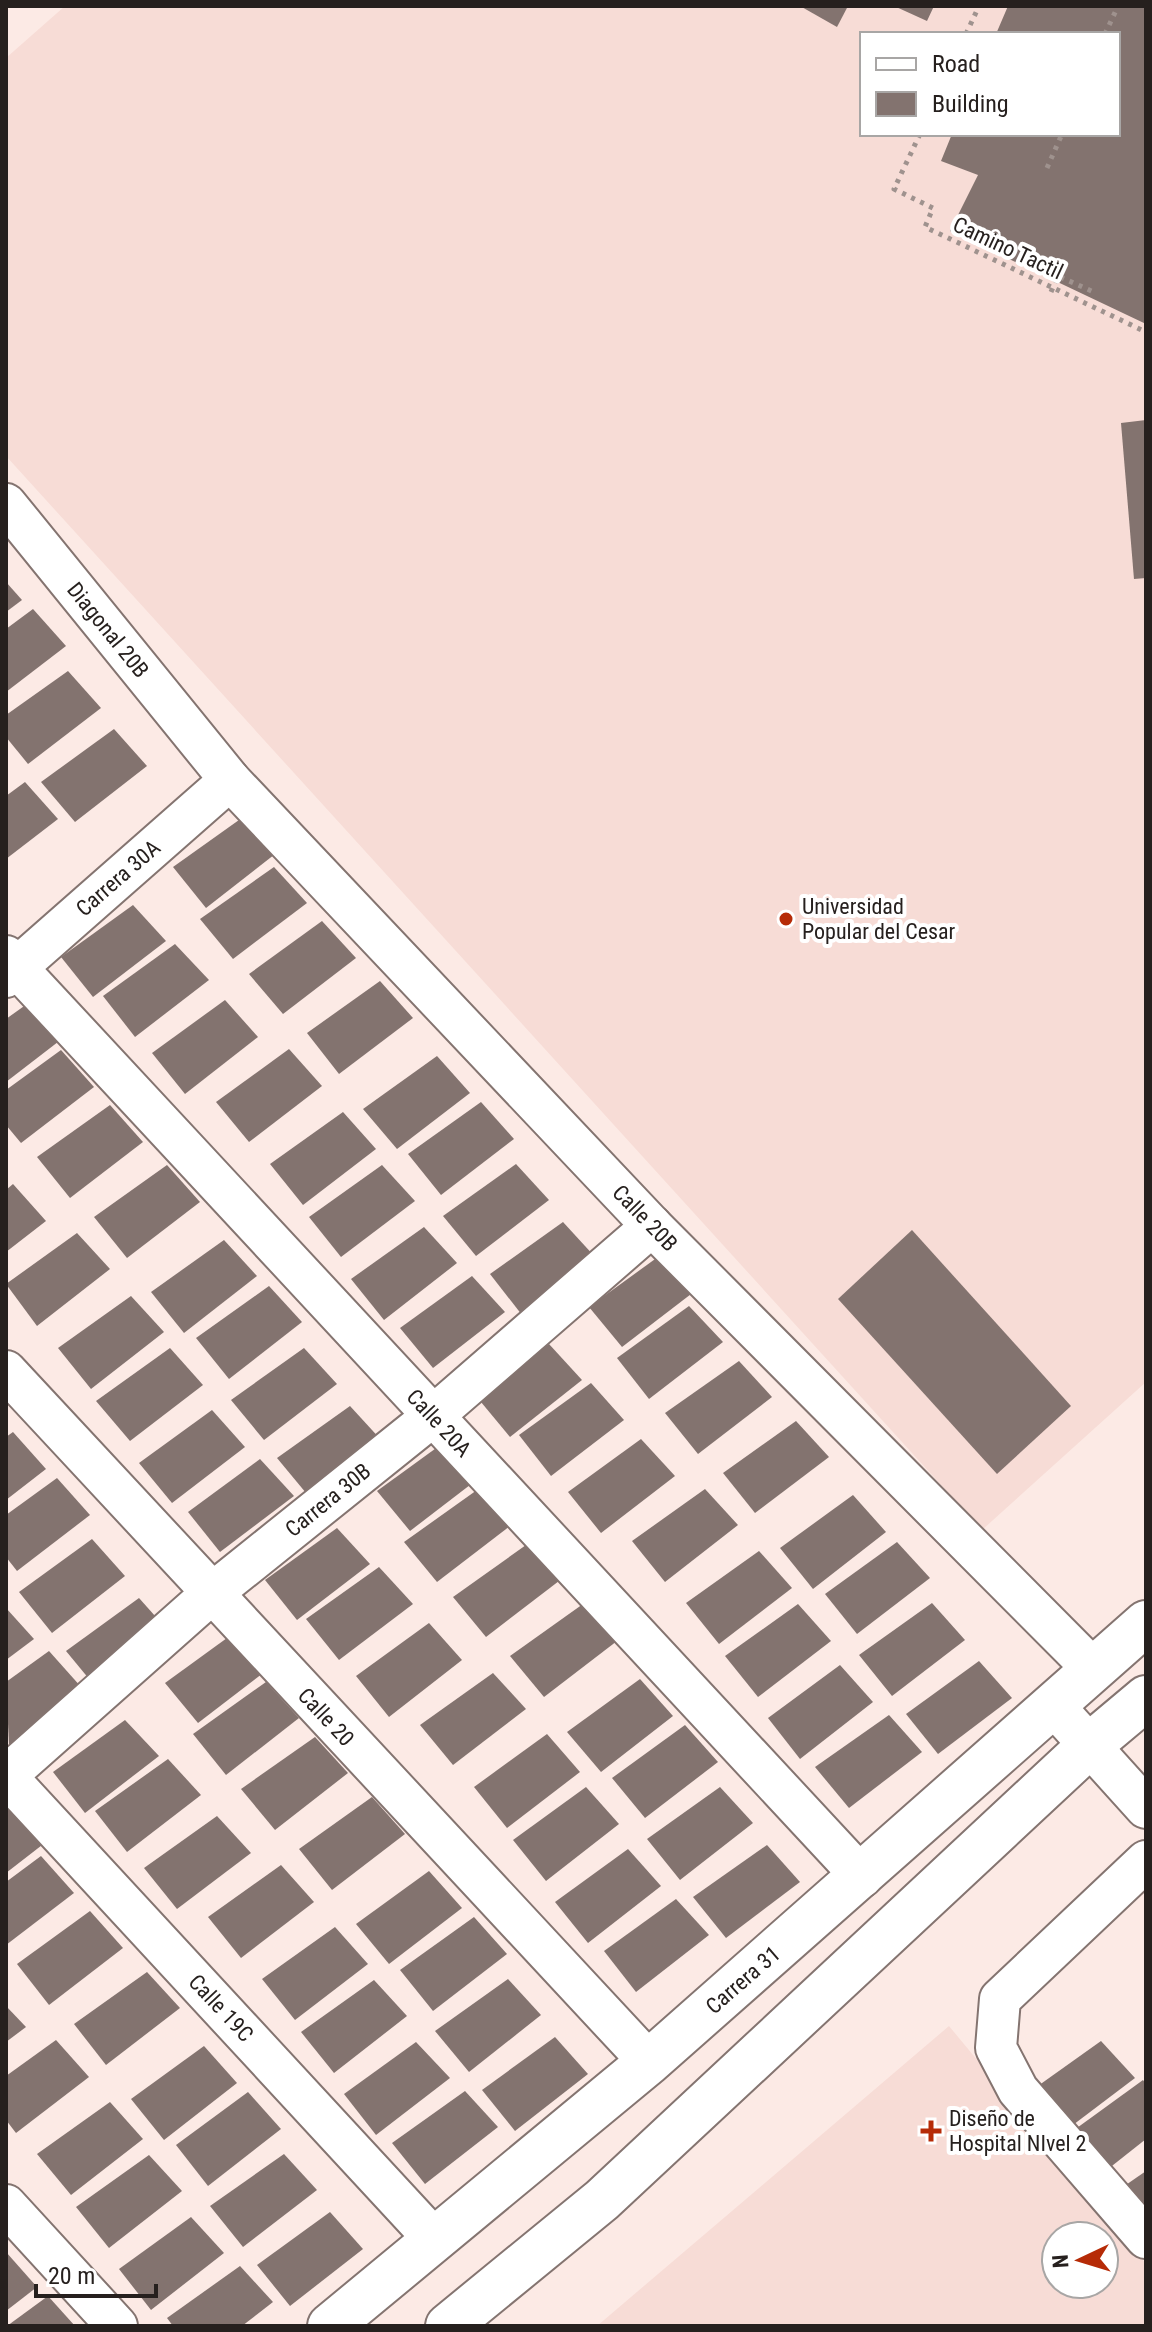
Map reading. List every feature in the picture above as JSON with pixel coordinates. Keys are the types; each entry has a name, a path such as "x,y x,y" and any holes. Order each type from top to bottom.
{"main road":[{"name":"Carrera 31","path":"330,2326 649,2062 1146,1623"},
{"path":"448,2326 602,2200 1090,1745 1146,1698"}],"street":[{"name":"Diagonal 20B","path":"6,504 220,767"},
{"name":"Carrera 30A","path":"9,967 220,767"},
{"name":"Calle 20B","path":"220,767 652,1226 1093,1669"},
{"name":"Calle 20A","path":"9,967 862,1877"},
{"name":"Carrera 30B","path":"6,1776 211,1594 433,1416 652,1226"},
{"name":"Calle 20","path":"6,1371 649,2062"},
{"path":"1053,1705 1146,1808"},
{"name":"Calle 19C","path":"6,1776 435,2240"},
{"path":"1146,1861 1000,1999 996,2048 1018,2090 1146,2238"},
{"path":"6,2205 117,2326"}],"path":[{"path":"967,32 979,6"},
{"path":"1106,32 1118,6"},
{"name":"Camino Tactil","path":"919,136 894,189 933,208 925,227 1146,332"},
{"path":"1047,168 1061,136"},
{"path":"1051,292 1058,276 1096,293"}],"shaded area":[{"name":"Universidad Popular del Cesar","path":"65,6 1146,6 1146,1382 982,1530 6,456 6,58"},
{"name":"Diseño de Hospital NIvel 2","path":"949,2026 1110,2220 1040,2220 1040,2300 1120,2300 1120,2233 1146,2264 1146,2326 597,2326"}],"building":[{"path":"800,6 848,6 837,27"},
{"path":"894,6 934,6 927,21"},
{"path":"1008,6 1146,6 1146,324 950,231 978,175 941,161 951,136 1120,136 1120,32 997,32"},
{"path":"1146,420 1146,578 1134,579 1121,423"},
{"path":"6,582 22,600 6,612"},
{"path":"33,609 66,646 6,692 6,629"},
{"path":"68,671 101,708 28,764 6,737 6,715"},
{"path":"114,729 147,766 75,822 41,782"},
{"path":"25,782 58,819 6,859 6,796"},
{"path":"246,815 279,851 206,908 173,867"},
{"path":"274,867 307,903 233,959 200,919"},
{"path":"133,905 166,941 93,997 61,957"},
{"path":"322,921 356,958 283,1014 249,974"},
{"path":"175,944 209,980 135,1037 103,996"},
{"path":"380,981 413,1018 339,1074 307,1033"},
{"path":"34,999 67,1035 6,1082 6,1019"},
{"path":"225,1000 258,1037 185,1094 152,1053"},
{"path":"289,1049 322,1086 249,1142 216,1102"},
{"path":"61,1050 94,1087 21,1143 6,1125 6,1090"},
{"path":"437,1056 470,1093 397,1149 363,1109"},
{"path":"481,1102 514,1139 441,1195 408,1154"},
{"path":"110,1105 143,1142 70,1198 37,1157"},
{"path":"343,1112 376,1149 303,1205 270,1164"},
{"path":"516,1164 549,1200 476,1256 443,1216"},
{"path":"167,1165 200,1202 127,1258 94,1217"},
{"path":"382,1165 415,1201 341,1257 309,1217"},
{"path":"13,1184 46,1221 6,1252 6,1190"},
{"path":"563,1222 596,1258 522,1315 490,1274"},
{"path":"424,1227 457,1263 384,1320 351,1279"},
{"path":"912,1230 1071,1406 997,1474 838,1299"},
{"path":"77,1233 110,1269 37,1326 6,1284"},
{"path":"224,1240 257,1276 184,1333 151,1292"},
{"path":"662,1254 695,1291 622,1347 589,1307"},
{"path":"472,1276 505,1312 433,1368 400,1328"},
{"path":"269,1286 302,1322 229,1379 196,1338"},
{"path":"131,1296 164,1332 91,1389 58,1348"},
{"path":"689,1306 723,1342 649,1399 617,1358"},
{"path":"549,1344 582,1380 510,1437 476,1396"},
{"path":"170,1348 203,1385 130,1441 96,1401"},
{"path":"304,1348 337,1384 264,1440 231,1400"},
{"path":"739,1361 772,1397 698,1454 665,1413"},
{"path":"591,1383 624,1420 551,1476 519,1435"},
{"path":"350,1406 383,1442 311,1499 277,1458"},
{"path":"212,1410 245,1447 172,1503 139,1463"},
{"path":"796,1421 829,1457 755,1513 723,1473"},
{"path":"13,1432 46,1469 6,1500 6,1437"},
{"path":"450,1438 483,1475 410,1531 377,1491"},
{"path":"641,1439 675,1476 601,1533 568,1492"},
{"path":"260,1459 294,1496 220,1552 188,1512"},
{"path":"57,1478 90,1515 17,1571 6,1557 6,1515"},
{"path":"705,1489 738,1525 665,1582 632,1541"},
{"path":"477,1490 510,1526 437,1582 404,1542"},
{"path":"853,1495 886,1532 813,1589 780,1548"},
{"path":"337,1528 370,1564 297,1620 265,1580"},
{"path":"92,1539 125,1576 52,1633 19,1592"},
{"path":"897,1542 930,1578 857,1634 825,1594"},
{"path":"526,1545 559,1581 486,1637 453,1597"},
{"path":"759,1551 792,1588 719,1644 686,1603"},
{"path":"379,1567 413,1604 339,1660 306,1619"},
{"path":"139,1598 172,1635 99,1691 66,1651"},
{"path":"932,1603 965,1640 892,1696 859,1655"},
{"path":"583,1604 617,1641 544,1697 510,1656"},
{"path":"798,1604 831,1641 758,1697 725,1656"},
{"path":"6,1608 34,1639 6,1660"},
{"path":"429,1623 462,1660 389,1717 356,1676"},
{"path":"238,1630 271,1667 198,1723 165,1683"},
{"path":"49,1651 82,1688 9,1745 6,1682"},
{"path":"979,1661 1012,1698 938,1754 906,1714"},
{"path":"840,1665 873,1702 800,1759 768,1718"},
{"path":"493,1673 526,1709 453,1765 420,1725"},
{"path":"640,1679 673,1716 601,1772 567,1732"},
{"path":"266,1682 299,1718 226,1775 193,1734"},
{"path":"889,1715 922,1752 849,1808 815,1767"},
{"path":"125,1720 159,1756 85,1813 53,1772"},
{"path":"685,1725 718,1762 645,1818 612,1778"},
{"path":"547,1734 580,1772 507,1828 474,1787"},
{"path":"315,1737 348,1773 275,1830 241,1789"},
{"path":"168,1759 201,1795 127,1852 95,1811"},
{"path":"586,1787 619,1824 546,1881 513,1840"},
{"path":"720,1787 753,1823 680,1880 647,1839"},
{"path":"372,1797 405,1834 332,1890 299,1849"},
{"path":"13,1805 46,1842 6,1873 6,1811"},
{"path":"217,1816 251,1853 177,1909 144,1868"},
{"path":"767,1845 800,1882 726,1938 693,1897"},
{"path":"628,1849 661,1886 588,1943 555,1902"},
{"path":"41,1856 74,1893 6,1945 6,1882"},
{"path":"281,1865 314,1902 241,1958 208,1917"},
{"path":"429,1871 462,1908 389,1964 356,1924"},
{"path":"676,1899 709,1935 636,1992 604,1951"},
{"path":"90,1911 123,1948 49,2005 17,1964"},
{"path":"474,1917 507,1954 433,2011 400,1970"},
{"path":"335,1927 368,1964 295,2020 262,1979"},
{"path":"147,1972 180,2008 106,2065 74,2024"},
{"path":"508,1979 541,2015 469,2072 435,2031"},
{"path":"374,1980 407,2016 334,2073 301,2032"},
{"path":"6,2006 26,2027 6,2042"},
{"path":"555,2037 588,2074 515,2131 482,2090"},
{"path":"56,2040 89,2077 16,2133 6,2120 6,2076"},
{"path":"1101,2041 1135,2078 1061,2134 1028,2093"},
{"path":"416,2042 450,2078 376,2135 344,2094"},
{"path":"204,2046 237,2083 164,2140 131,2099"},
{"path":"1143,2080 1146,2084 1146,2139 1103,2173 1070,2133"},
{"path":"465,2091 498,2127 425,2184 392,2143"},
{"path":"248,2092 281,2129 208,2186 176,2145"},
{"path":"110,2102 143,2139 71,2195 37,2154"},
{"path":"284,2154 317,2190 243,2247 210,2206"},
{"path":"149,2155 182,2191 109,2248 76,2207"},
{"path":"1146,2171 1146,2222 1120,2189"},
{"path":"330,2212 363,2249 290,2306 257,2265"},
{"path":"191,2217 224,2253 151,2310 119,2269"},
{"path":"6,2252 37,2287 6,2311"},
{"path":"240,2266 273,2302 242,2326 173,2326 167,2318"},
{"path":"48,2296 75,2326 7,2326"}],"place":[{"name":"Universidad Popular del Cesar","path":"786,919"},
{"name":"Diseño de Hospital NIvel 2","path":"931,2131"}]}
